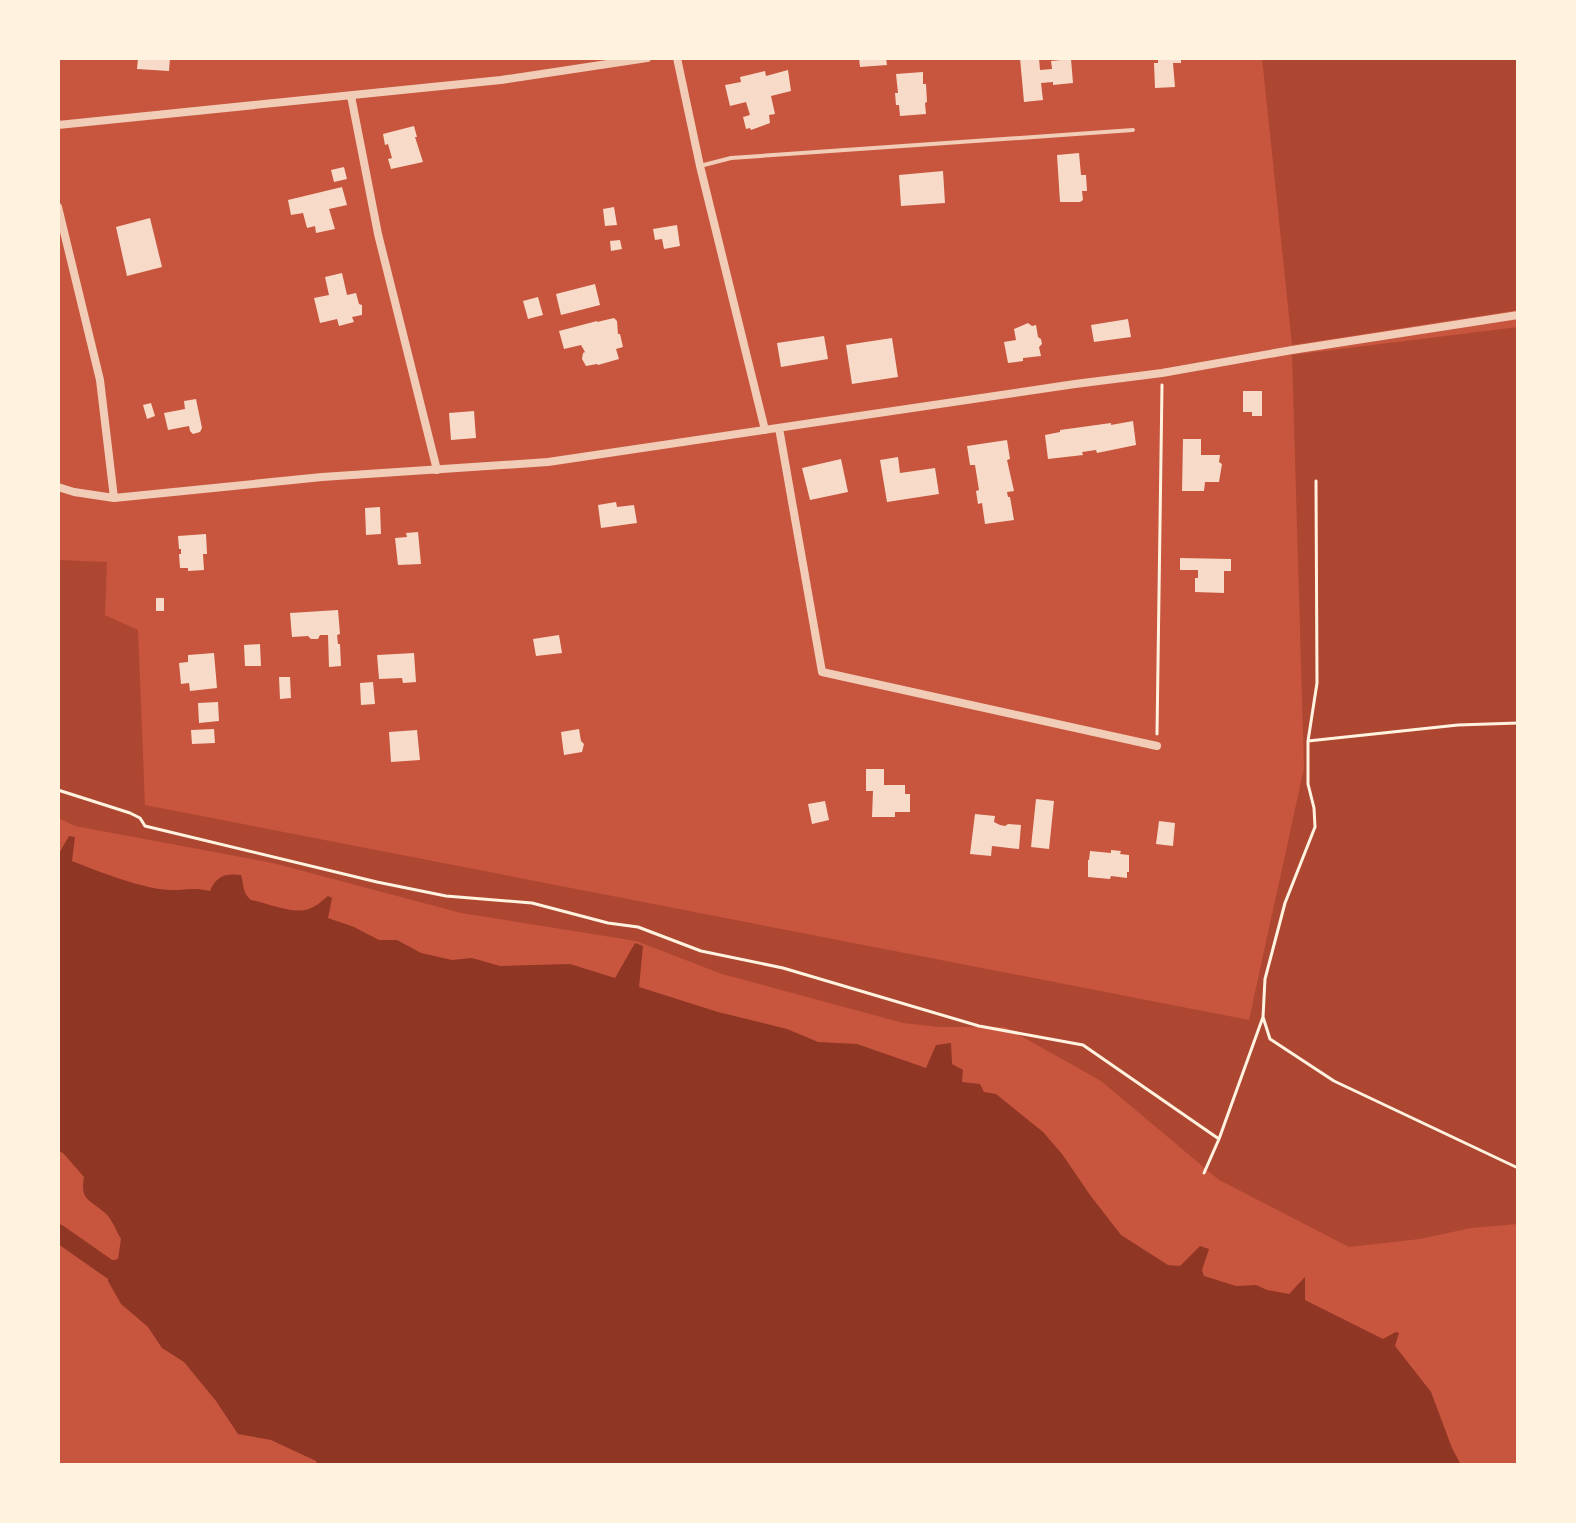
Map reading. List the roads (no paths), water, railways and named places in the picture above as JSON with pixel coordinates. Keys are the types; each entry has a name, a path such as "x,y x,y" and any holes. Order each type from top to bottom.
{"street":[{"path":"58,125 501,80 647,58"},
{"path":"677,58 700,166 765,430"},
{"path":"351,96 378,234 437,470"},
{"path":"58,207 100,380 114,498"},
{"path":"58,487 114,498 322,477 548,462 1162,373 1518,315"},
{"path":"779,428 822,672 1157,746"}],"lane":[{"path":"700,166 731,158 1133,130"}],"waterway":[{"path":"58,1233 128,1282"}]}
